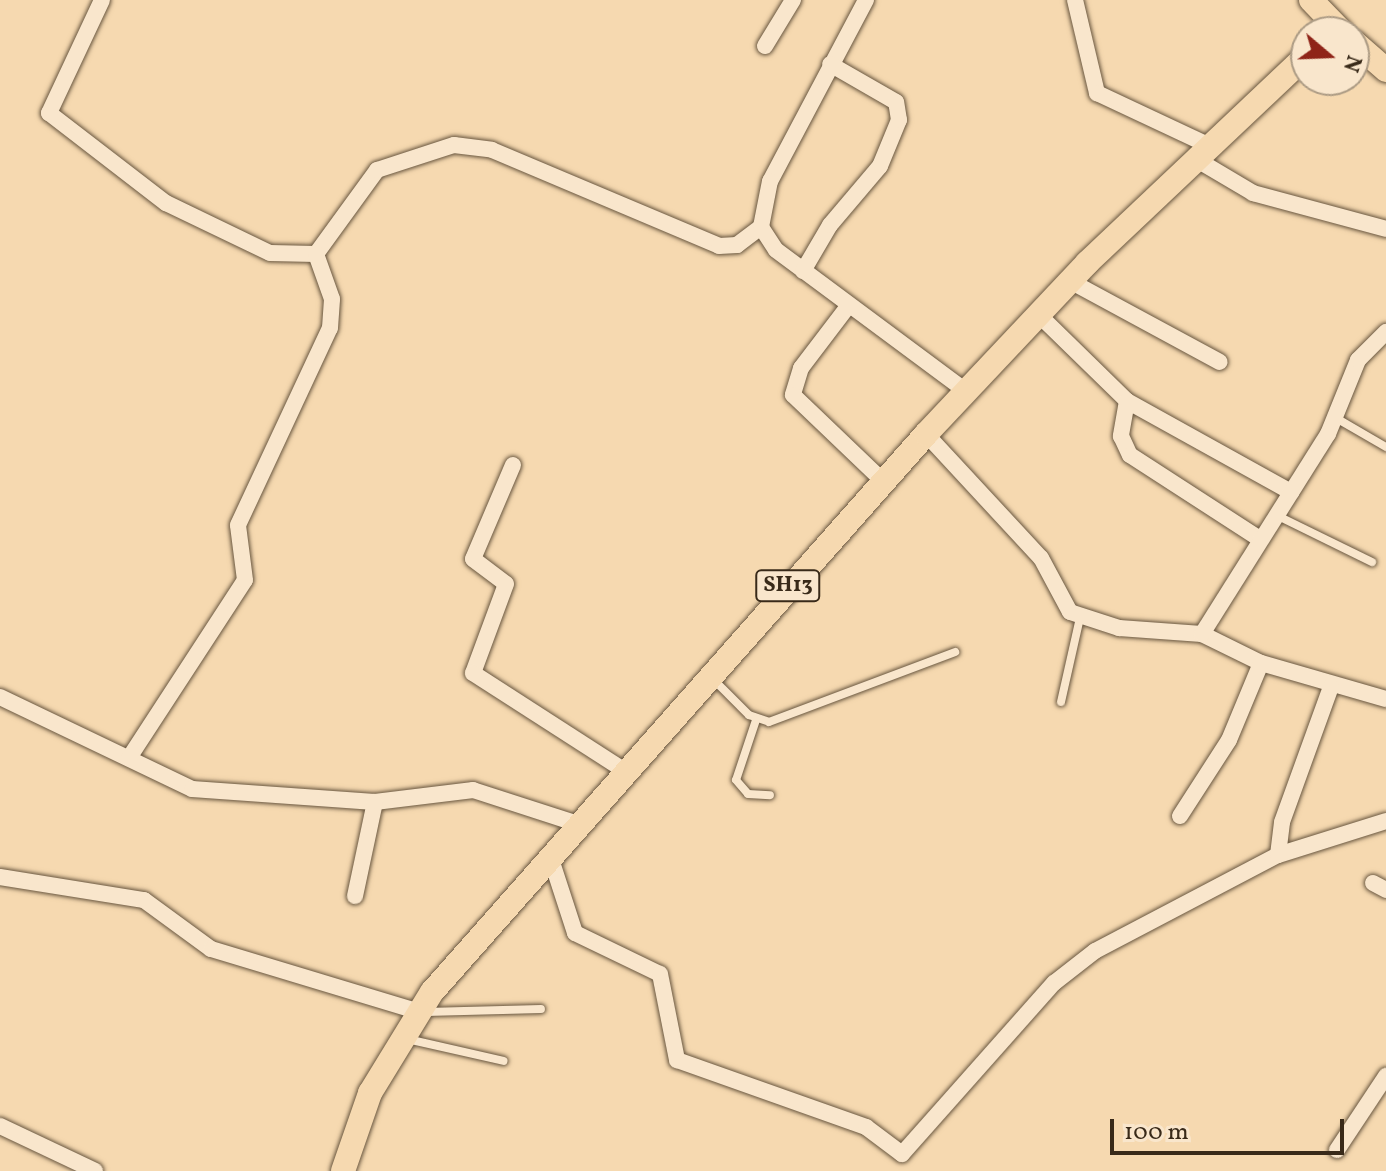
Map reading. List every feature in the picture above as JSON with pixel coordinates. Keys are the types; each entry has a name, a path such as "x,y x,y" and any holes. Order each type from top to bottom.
{"main road":[{"path":"1311,0 1326,16"},
{"path":"1370,57 1386,70"},
{"name":"SH13","path":"343,1171 400,1038 416,1011 708,675 926,434 1070,281 1201,152 1290,71"}],"street":[{"path":"102,0 50,100 53,120 211,229 270,253 316,254"},
{"path":"765,46 793,0"},
{"path":"316,254 377,170 454,145 492,150 719,246 737,245 761,227 770,181 866,0"},
{"path":"1075,0 1097,93 1201,152 1253,193 1386,229"},
{"path":"803,271 830,225 880,166 899,120 896,102 830,64"},
{"path":"761,227 803,271 966,391"},
{"path":"129,758 245,580 238,525 330,328 332,299 316,254"},
{"path":"1070,281 1220,362"},
{"path":"849,305 801,368 793,395 883,481"},
{"path":"1038,314 1127,401 1291,492"},
{"path":"1202,634 1336,418 1358,360 1386,332"},
{"path":"1127,401 1121,436 1130,455 1260,539"},
{"path":"926,434 1041,558 1063,605 1080,618 1202,634 1261,663 1331,687 1386,699"},
{"path":"513,465 473,559 506,584 473,673 625,771"},
{"path":"1180,816 1229,740 1261,663"},
{"path":"1278,855 1282,822 1331,687"},
{"path":"0,697 129,758 163,779 210,792 375,802 473,790 578,824"},
{"path":"355,896 375,802"},
{"path":"550,856 575,933 660,974 673,1055 682,1064 866,1127 902,1154 1073,966 1278,855 1386,821"},
{"path":"0,877 144,900 211,949 416,1011"},
{"path":"1337,1150 1386,1076"},
{"path":"0,1126 95,1171"}],"lane":[{"path":"1336,418 1386,447"},
{"path":"1275,515 1372,562"},
{"path":"1061,702 1080,618"},
{"path":"708,675 756,720 769,722 955,652"},
{"path":"756,720 736,780 748,794 770,795"},
{"path":"416,1011 541,1009"},
{"path":"400,1038 504,1061"}]}
